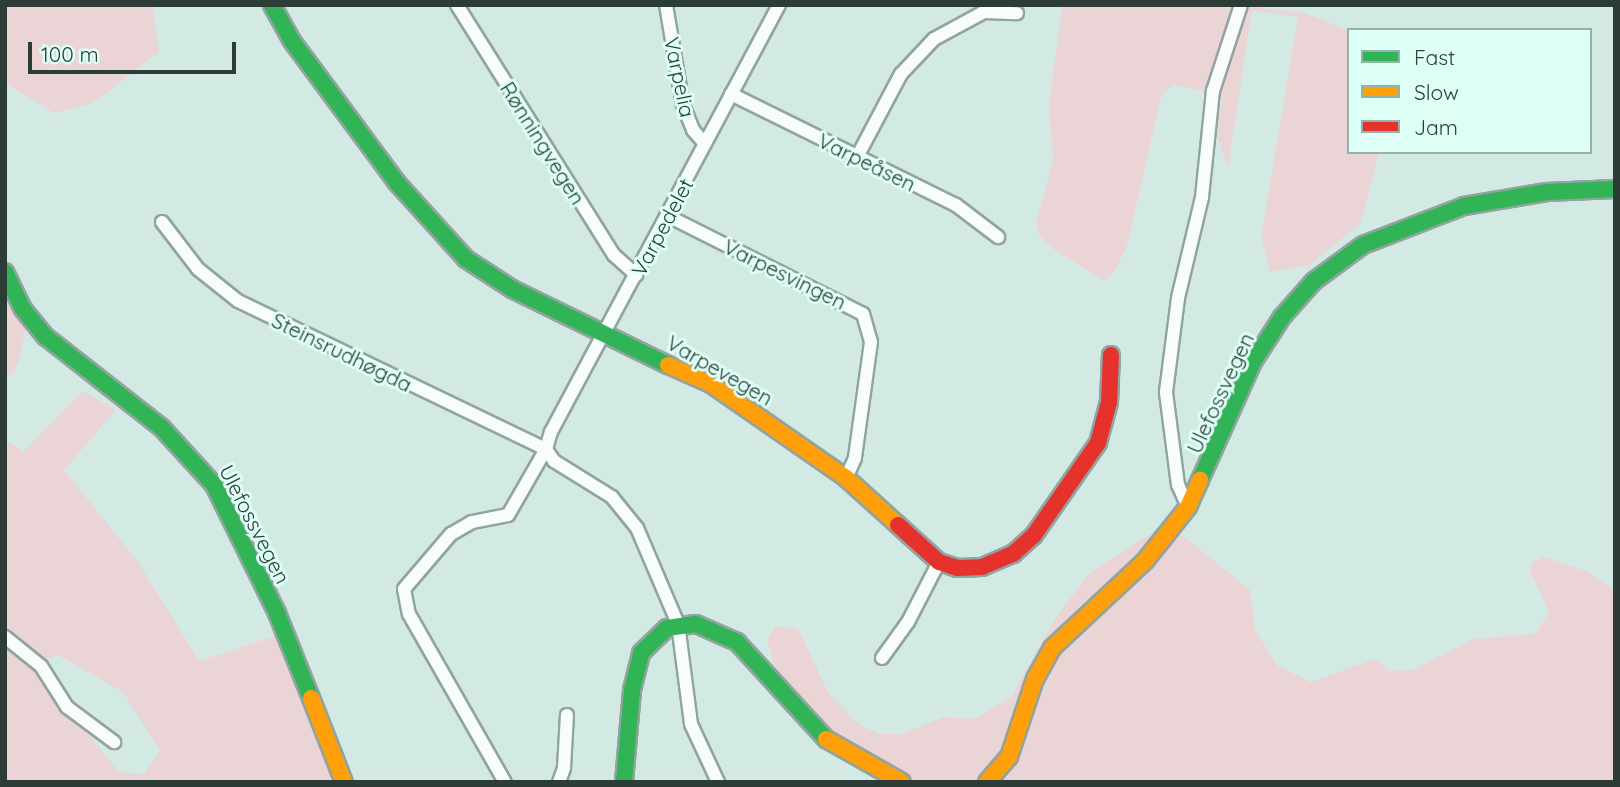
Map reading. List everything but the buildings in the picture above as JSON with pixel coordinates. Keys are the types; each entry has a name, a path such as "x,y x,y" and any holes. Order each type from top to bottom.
{"street":[{"name":"Varpevegen","path":"272,5 331,96 441,235 494,278 603,336 711,384 846,478 939,562"},
{"name":"Varpelia","path":"666,5 683,105 693,130 705,144"},
{"name":"Varpedelet","path":"505,782 409,614 404,589 451,534 511,512 779,5"},
{"path":"1188,507 1181,495 1169,433 1167,382 1178,298 1202,197 1213,91 1241,5"},
{"name":"Rønningvegen","path":"460,6 614,255 636,275"},
{"path":"857,157 901,74 918,54 972,16 994,10 1017,13"},
{"name":"Varpeåsen","path":"731,94 972,214 998,237"},
{"name":"Ulefossvegen","path":"987,782 1009,757 1035,679 1052,648 1145,561 1188,507 1266,339 1298,297 1332,266 1384,235 1464,206 1546,192 1615,189"},
{"name":"Varpesvingen","path":"668,216 863,314 872,342 855,458 846,478"},
{"name":"Steinsrudhøgda","path":"162,222 198,269 238,301 546,449"},
{"name":"Ulefossvegen","path":"5,272 23,309 46,337 162,428 210,477 277,613 344,782"},
{"path":"882,658 908,622 939,562 957,568 982,567 1013,554 1034,535 1098,443 1109,402 1111,355"},
{"path":"546,449 554,461 612,497 629,514 678,624 691,724 718,782"},
{"path":"624,782 635,668 648,644 678,624 723,632 751,655 821,735 852,758 902,782"},
{"path":"5,637 41,666 67,707 114,742"},
{"path":"559,782 564,768 567,715"}],"shaded area":[{"path":"5,5 153,5 159,52 93,103 54,113 5,83"},
{"path":"1062,5 1238,5 1305,13 1347,30 1347,154 1378,154 1361,223 1310,265 1270,272 1261,236 1298,17 1252,10 1228,168 1216,134 1223,96 1173,84 1161,97 1127,246 1117,267 1105,281 1056,251 1039,235 1036,224 1053,160 1049,106"},
{"path":"5,300 26,328 19,360 12,374 5,377"},
{"path":"82,391 116,410 64,470 138,562 199,661 277,635 303,708 351,782 5,782 5,439 23,452","holes":["58,655 123,692 160,751 144,774 119,772 32,665"]},
{"path":"1167,523 1250,590 1255,630 1278,666 1311,682 1375,659 1390,671 1415,669 1474,639 1535,634 1549,613 1530,571 1531,563 1544,557 1587,571 1615,590 1615,782 883,782 812,717 774,664 767,640 775,626 798,629 828,692 859,725 881,734 901,734 944,717 975,719 1011,697 1057,615 1090,573"}],"traffic: fast":[{"path":"272,5 292,41 398,184 466,259 512,289 668,365"},
{"path":"1200,480 1253,362 1282,317 1314,281 1363,245 1464,206 1547,192 1615,189"},
{"path":"5,272 23,309 46,337 162,428 214,485 277,613 311,698"},
{"path":"624,782 632,690 641,653 667,628 696,624 737,642 826,739"}],"traffic: slow":[{"path":"668,365 711,384 846,478 898,525"},
{"path":"987,782 1009,757 1035,679 1052,648 1145,561 1188,507 1200,480"},
{"path":"311,698 344,782"},
{"path":"826,739 902,782"}],"traffic: jam":[{"path":"898,525 939,562 957,568 982,567 1013,554 1034,535 1098,443 1109,402 1111,355"}]}
